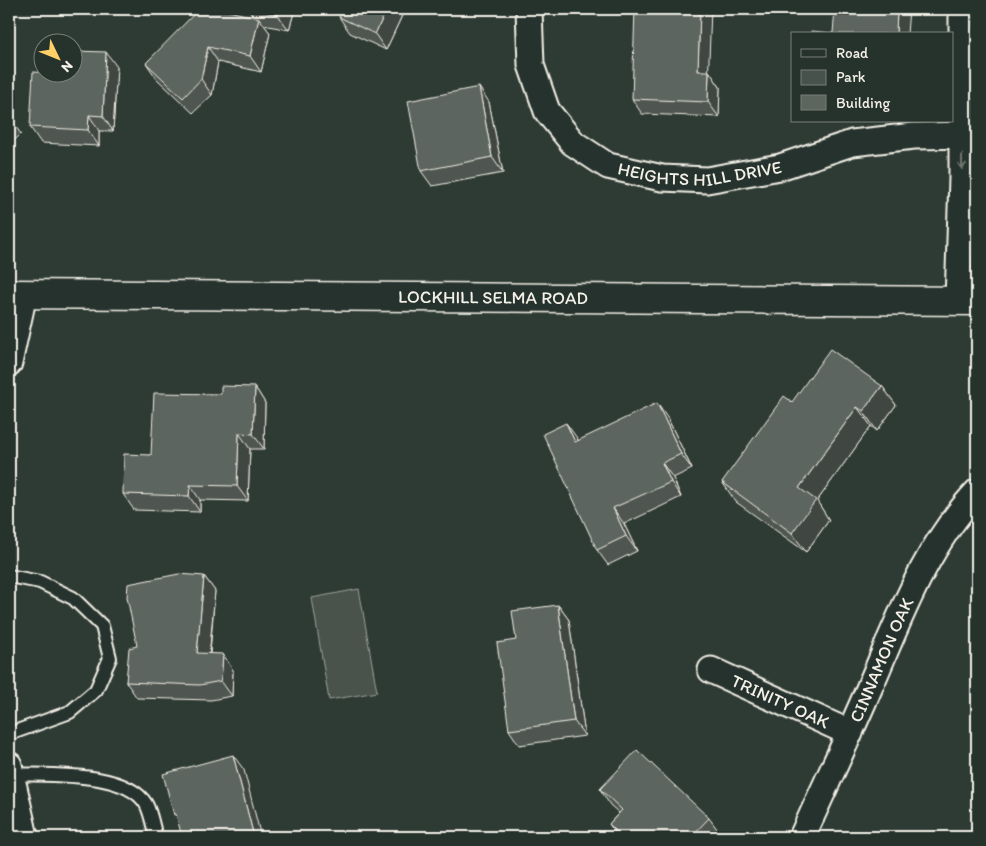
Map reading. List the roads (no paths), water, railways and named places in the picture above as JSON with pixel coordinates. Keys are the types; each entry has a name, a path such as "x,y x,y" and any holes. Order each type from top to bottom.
{"main road":[{"name":"LOCKHILL SELMA ROAD","path":"17,294 968,301"}],"street":[{"name":"HEIGHTS HILL DRIVE","path":"529,9 531,65 547,111 573,143 608,166 662,178 707,180 780,167 852,143 914,136 970,135"},
{"path":"962,9 970,135 968,301"},
{"path":"9,362 17,294"},
{"name":"CINNAMON OAK","path":"802,837 850,733 918,575 962,508 977,492"},
{"name":"TRINITY OAK","path":"711,670 850,733"},
{"path":"10,770 25,837"}],"lane":[{"path":"9,576 40,582 73,598 102,626 110,658 96,690 70,712 9,734"},
{"path":"10,770 100,778 124,786 146,804 156,837"}]}
